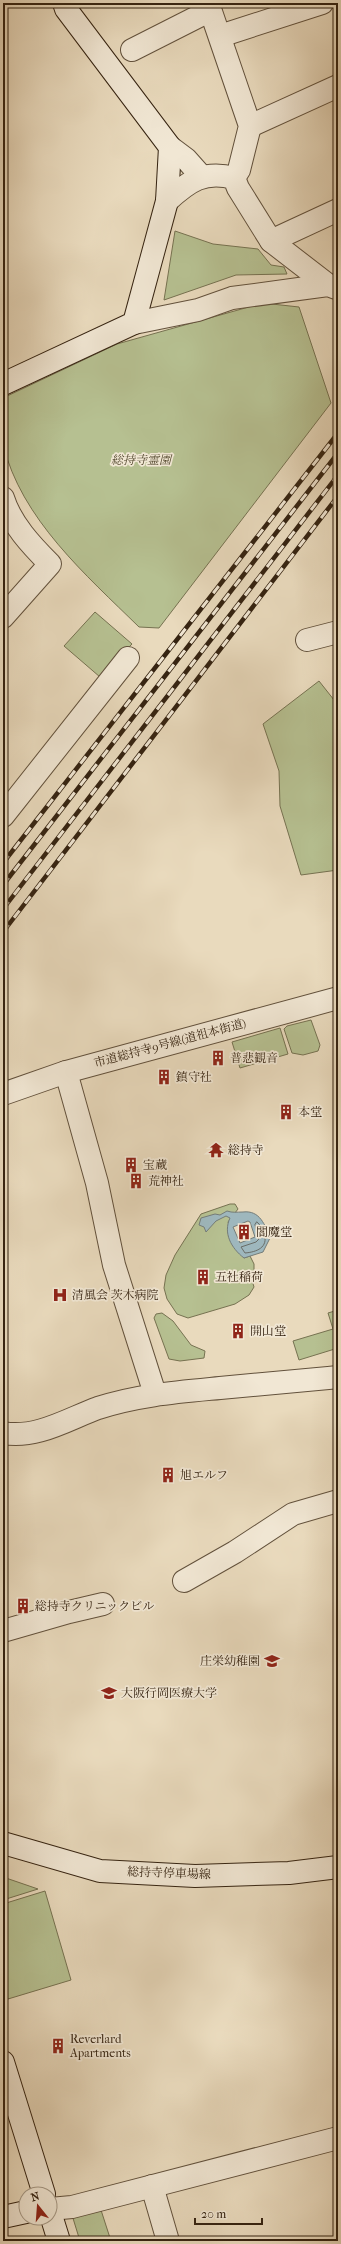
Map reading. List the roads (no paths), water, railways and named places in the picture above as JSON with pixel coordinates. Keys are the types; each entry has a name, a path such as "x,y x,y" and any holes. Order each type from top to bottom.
{"street":[{"path":"64,3 66,9 170,147 186,159 202,177"},
{"path":"220,36 322,3"},
{"path":"132,50 208,7 220,36 250,126 239,170 234,178"},
{"path":"250,126 338,86"},
{"path":"134,323 167,201 170,147"},
{"path":"167,201 185,185 202,177 219,174 234,178"},
{"path":"234,178 238,188 271,241 333,287"},
{"path":"271,241 338,210"},
{"path":"3,384 134,323 198,310 232,298 333,287"},
{"path":"3,498 8,521 50,564 3,617"},
{"path":"307,640 338,632"},
{"path":"3,816 128,658"},
{"name":"市道総持寺9号線(道祖本街道)","path":"3,1094 66,1072 338,998"},
{"path":"66,1072 97,1183 114,1265 155,1394"},
{"path":"3,1432 12,1434 43,1430 67,1423 88,1412 122,1400 155,1394 338,1377"},
{"path":"184,1581 236,1552 293,1514 338,1501"},
{"path":"3,1631 62,1613 103,1604"},
{"name":"総持寺停車場線","path":"3,1843 100,1871 195,1876 288,1873 338,1867"},
{"path":"3,2062 42,2186"},
{"path":"58,2210 338,2138"},
{"path":"152,2186 168,2241"},
{"path":"3,2217 18,2214"},
{"path":"54,2226 59,2241"}],"water":[{"path":"227,1211 249,1212 258,1216 264,1224 270,1238 263,1252 244,1258 239,1254 232,1245 228,1235 227,1229 230,1218 226,1216 216,1221 206,1232 204,1227 199,1225 201,1218 215,1214 220,1215","holes":["248,1221 250,1222 255,1237 240,1243 233,1227"]}],"railway":[{"path":"3,863 338,433"},
{"path":"3,885 338,453"},
{"path":"3,909 338,475"},
{"path":"3,932 338,496"}],"place":[{"name":"普悲観音","path":"218,1058"},
{"name":"鎮守社","path":"164,1077"},
{"name":"本堂","path":"286,1112"},
{"name":"総持寺","path":"216,1150"},
{"name":"宝蔵","path":"131,1165"},
{"name":"荒神社","path":"136,1181"},
{"name":"閻魔堂","path":"244,1232"},
{"name":"五社稲荷","path":"203,1277"},
{"name":"清風会 茨木病院","path":"60,1295"},
{"name":"開山堂","path":"238,1331"},
{"name":"旭エルフ","path":"168,1475"},
{"name":"総持寺クリニックビル","path":"23,1606"},
{"name":"庄栄幼稚園","path":"272,1661"},
{"name":"大阪行岡医療大学","path":"109,1693"},
{"name":"Reverlard Apartments","path":"58,2046"}],"park label":[{"name":"総持寺霊園","path":"141,460"}]}
